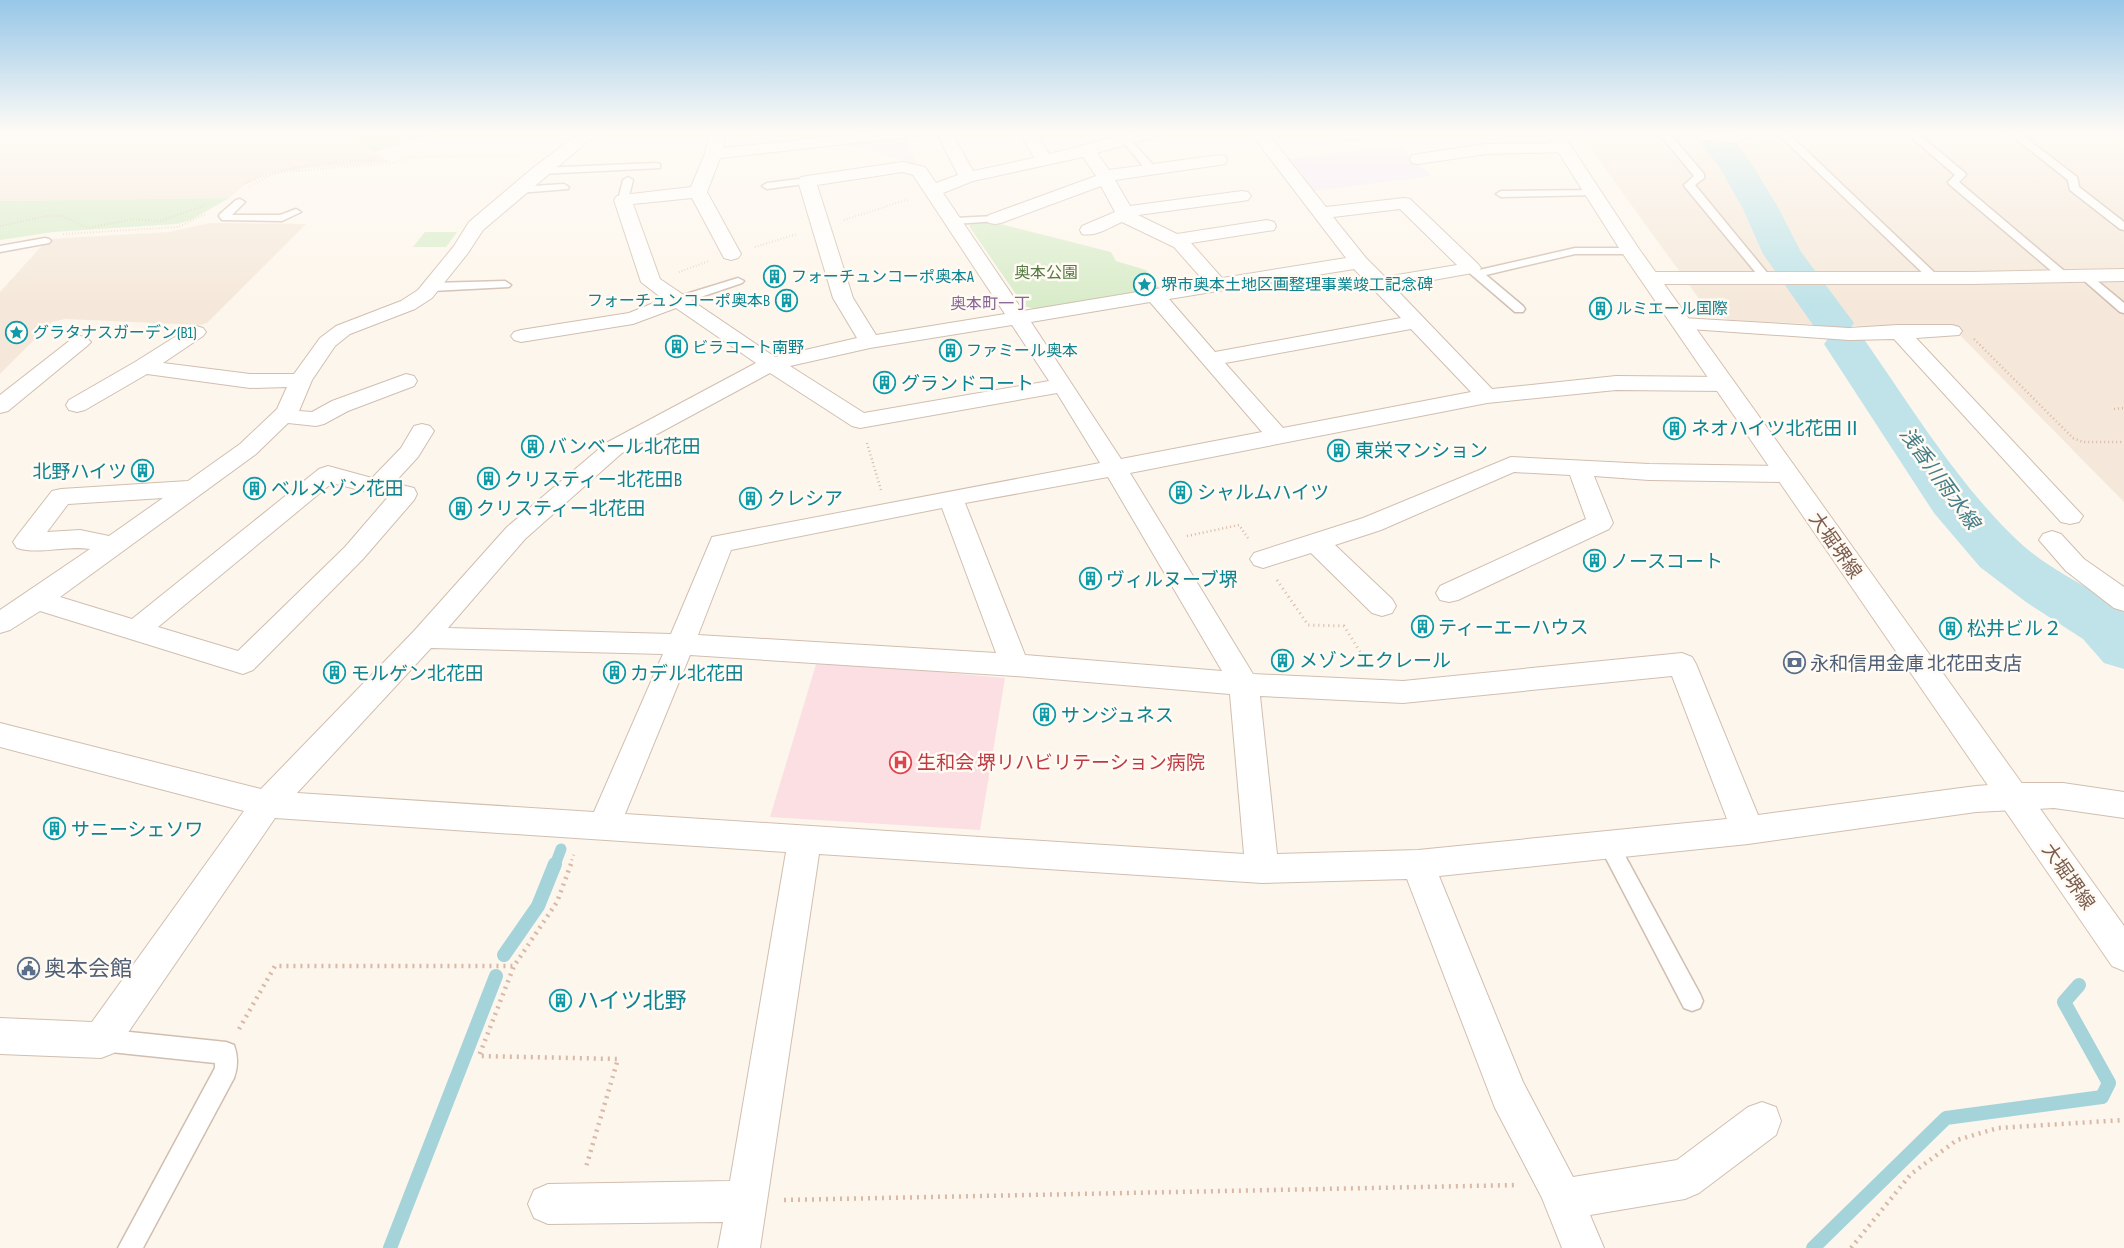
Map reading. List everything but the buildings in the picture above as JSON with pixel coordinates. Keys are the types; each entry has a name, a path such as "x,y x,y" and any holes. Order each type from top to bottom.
{"street":[{"path":"811,189 843,298 870,342"},
{"path":"937,189 932,191 1063,385 1115,468 1244,684 1262,869"},
{"path":"995,219 1072,189"},
{"path":"1111,189 1126,218 1176,240 1218,286"},
{"path":"1302,189 1359,262 1487,396"},
{"name":"大堀堺線","path":"1592,189 1631,251 2124,955"},
{"path":"13,612 113,545 248,449 287,412 301,380 327,342 343,330 408,305 432,287 462,249 476,226 518,190"},
{"path":"731,254 698,192 623,200 650,282 771,364 860,421 1063,385"},
{"path":"1088,230 1130,211 1242,196"},
{"path":"1321,213 1404,202 1474,271"},
{"path":"1176,240 1267,226"},
{"path":"0,1036 101,1040 267,804 424,638 516,533 614,448 771,364 870,342 1359,262"},
{"path":"1380,284 1474,271"},
{"path":"1651,278 2065,277 2124,275"},
{"path":"1156,296 1278,437"},
{"path":"521,336 633,318 677,301"},
{"path":"1210,359 1416,322"},
{"path":"1682,324 1849,334 1898,331 1952,331"},
{"path":"1898,331 2070,516"},
{"path":"78,406 196,332"},
{"path":"0,406 80,342"},
{"path":"143,367 250,381 301,380"},
{"path":"282,416 316,419 340,406 406,381"},
{"path":"594,826 681,644 721,543 1487,396 1616,383 1724,384"},
{"path":"377,486 410,452 422,431"},
{"path":"1263,559 1372,524 1511,464 1649,472 1787,474"},
{"path":"1449,593 1600,523 1578,468"},
{"path":"13,612 135,630 243,663 354,552 405,494 328,474 135,630"},
{"path":"113,545 80,539 26,542 61,497 193,488"},
{"path":"951,498 1016,664"},
{"path":"2052,540 2075,565 2124,601"},
{"path":"1317,543 1382,606"},
{"path":"424,638 681,644 1016,664 1244,684 1403,692 1682,664 1748,830"},
{"path":"0,735 267,804 1262,869 1418,864 1748,830 1976,799 2013,796 2053,795 2124,805"},
{"path":"739,1248 805,838"},
{"path":"1418,864 1508,1095 1559,1192 1583,1248"},
{"path":"1559,1192 1685,1179 1762,1121"},
{"path":"561,1204 747,1201"}],"lane":[{"path":"518,190 530,189"},
{"path":"623,200 626,189"},
{"path":"1693,189 1765,277"},
{"path":"1841,189 1933,277"},
{"path":"1962,189 2065,277"},
{"path":"2076,189 2124,227"},
{"path":"1501,194 1594,193"},
{"path":"240,202 224,216 226,218 282,218 296,212"},
{"path":"954,221 995,219"},
{"path":"0,249 45,241"},
{"path":"1474,271 1575,251 1631,251"},
{"path":"1474,271 1519,309"},
{"path":"2085,276 2124,309"},
{"path":"677,301 738,280"},
{"path":"432,287 505,285"},
{"path":"1609,845 1692,1001"},
{"path":"101,1040 226,1053 226,1070 130,1248"}],"path":[{"path":"650,282 731,254 823,227 932,191"},
{"path":"0,226 47,216 62,216 88,228 134,219 160,221 214,201"},
{"path":"58,234 178,227 212,211"},
{"path":"1952,331 1968,334 2073,438 2083,442 2124,442"},
{"path":"2114,408 2124,408"},
{"path":"860,421 887,510"},
{"path":"1159,542 1239,525 1308,626 1344,626 1385,691"},
{"path":"561,1204 618,1059 480,1056 514,966 557,902 594,826"},
{"path":"226,1053 275,966 514,966"},
{"path":"1851,1248 1911,1174 1957,1140 1998,1128 2124,1120"},
{"path":"747,1201 1559,1192"}],"shaded area":[{"path":"0,189 240,189 229,198 0,201"},
{"path":"1620,189 2124,189 2124,502 1950,325 1846,326 1729,320 1708,311"},
{"path":"210,223 306,224 207,323 200,325 65,319 52,322 0,374 0,292 48,239 169,232"},
{"path":"817,661 1005,678 980,830 770,817"}],"green space":[{"path":"229,198 191,220 177,224 53,232 0,240 0,201"},
{"name":"奥本公園","path":"973,223 996,223 1111,252 1116,261 1146,270 1159,289 1035,309 1024,306 969,226"},
{"path":"425,232 457,232 446,247 413,247"}],"waterway":[{"name":"浅香川雨水線","path":"1750,189 1783,254 1833,323"},
{"name":"浅香川雨水線","path":"1846,344 1952,501 1999,554 2045,589 2103,625 2124,648"},
{"path":"555,865 561,849"},
{"path":"504,955 538,906 555,864"},
{"path":"390,1248 496,976"},
{"path":"1813,1248 1946,1118 2102,1097 2109,1083 2064,1002 2079,985"}],"place":[{"name":"フォーチュンコーポ奥本A","path":"775,276"},
{"name":"堺市奥本土地区画整理事業竣工記念碑","path":"1145,284"},
{"name":"フォーチュンコーポ奥本B","path":"786,300"},
{"name":"ルミエール国際","path":"1600,308"},
{"name":"グラタナスガーデン(B1)","path":"17,332"},
{"name":"ビラコート南野","path":"676,347"},
{"name":"ファミール奥本","path":"950,350"},
{"name":"グランドコート","path":"885,383"},
{"name":"ネオハイツ北花田Ⅱ","path":"1675,428"},
{"name":"バンベール北花田","path":"532,446"},
{"name":"東栄マンション","path":"1339,450"},
{"name":"北野ハイツ","path":"143,471"},
{"name":"クリスティー北花田B","path":"488,479"},
{"name":"ベルメゾン花田","path":"255,488"},
{"name":"シャルムハイツ","path":"1181,492"},
{"name":"クレシア","path":"751,498"},
{"name":"クリスティー北花田","path":"460,508"},
{"name":"ノースコート","path":"1594,561"},
{"name":"ヴィルヌーブ堺","path":"1090,579"},
{"name":"ティーエーハウス","path":"1422,627"},
{"name":"松井ビル２","path":"1951,628"},
{"name":"メゾンエクレール","path":"1283,660"},
{"name":"永和信用金庫 北花田支店","path":"1794,663"},
{"name":"モルゲン北花田","path":"335,673"},
{"name":"カデル北花田","path":"614,673"},
{"name":"サンジュネス","path":"1045,715"},
{"name":"生和会 堺リハビリテーション病院","path":"901,762"},
{"name":"サニーシェソワ","path":"55,829"},
{"name":"奥本会館","path":"28,968"},
{"name":"ハイツ北野","path":"561,1000"}],"district":[{"name":"奥本町一丁","path":"990,303"}]}
